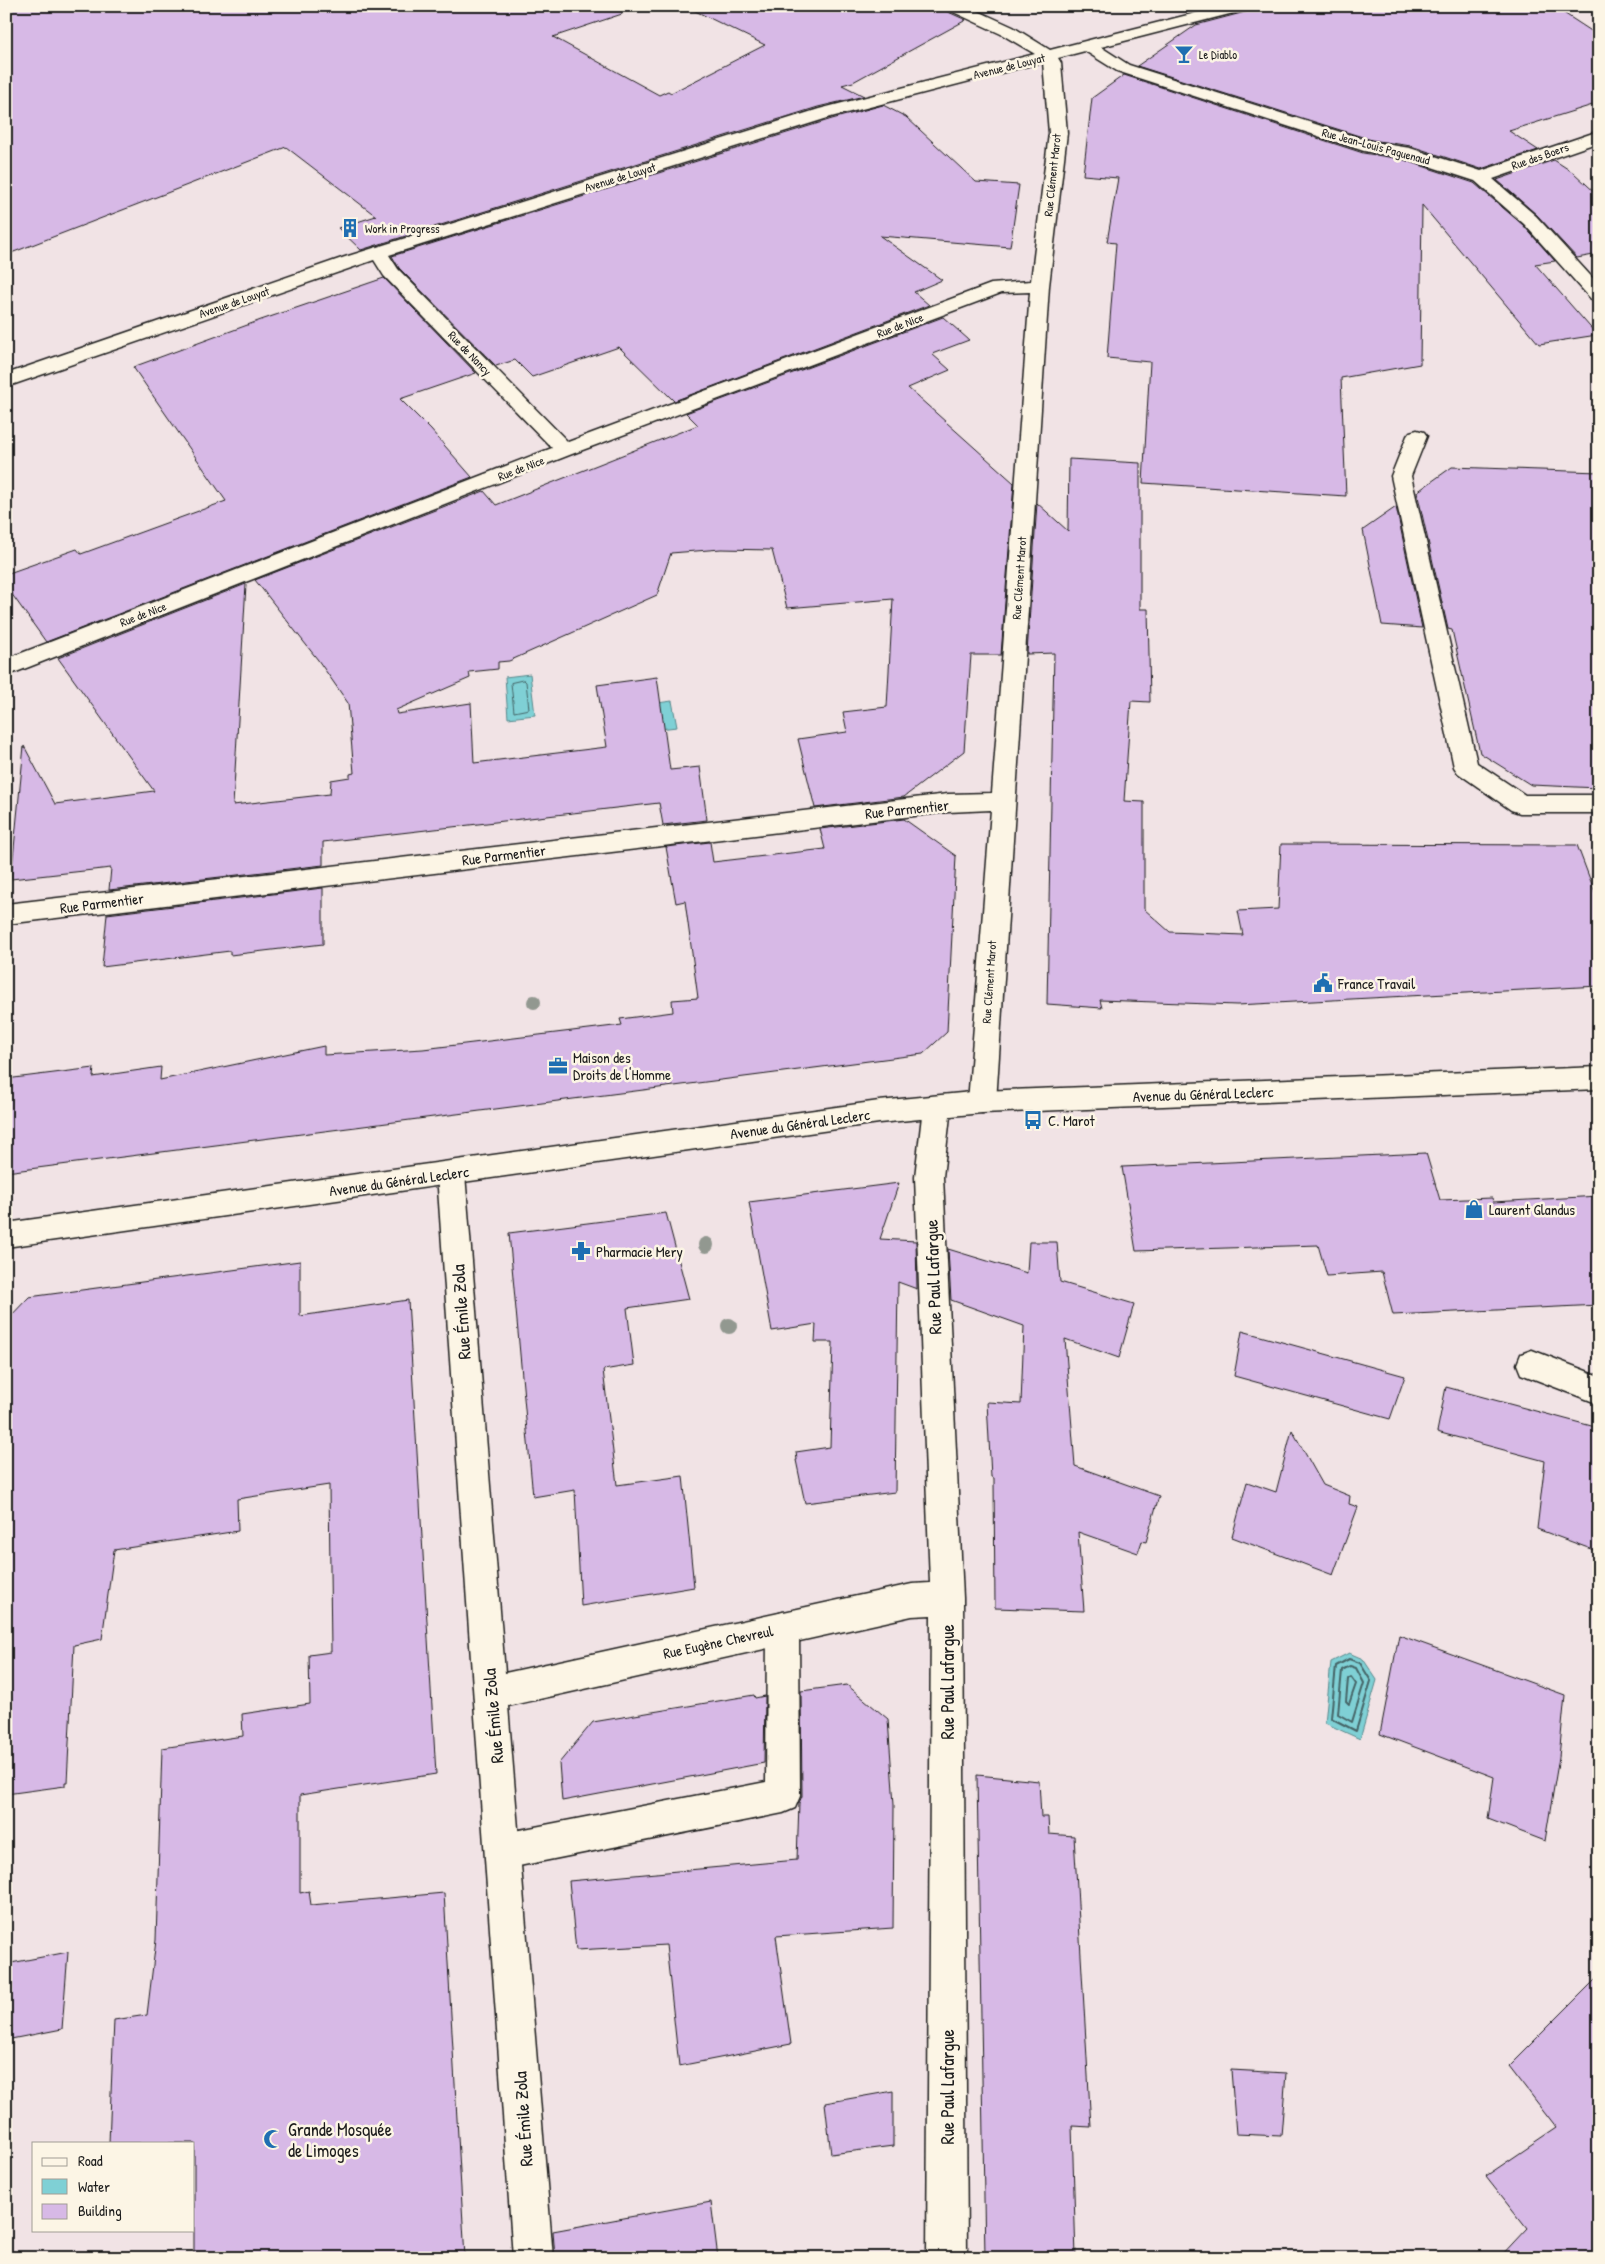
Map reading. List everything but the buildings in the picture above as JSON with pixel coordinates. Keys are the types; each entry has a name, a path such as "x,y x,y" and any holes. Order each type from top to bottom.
{"street":[{"path":"954,6 1007,30 1048,56"},
{"name":"Avenue de Louyat","path":"6,381 470,223 825,113 1243,6"},
{"name":"Rue Jean-Louis Paguenaud","path":"1088,46 1123,68 1370,147 1404,152 1481,177 1530,220 1599,296"},
{"name":"Rue Clément Marot","path":"982,1102 1040,286 1058,133 1053,63 1048,56"},
{"name":"Rue des Boers","path":"1481,177 1599,136"},
{"name":"Rue de Nancy","path":"379,253 390,272 566,450"},
{"name":"Rue de Nice","path":"6,668 566,450 998,288 1040,286"},
{"path":"1417,436 1401,476 1466,768 1520,804 1599,804"},
{"name":"Rue Parmentier","path":"6,914 948,803 1003,801"},
{"name":"Avenue du Général Leclerc","path":"6,1235 451,1174 879,1112 982,1102 1599,1078"},
{"name":"Rue Paul Lafargue","path":"937,1107 930,1186 947,1598 947,2258"},
{"name":"Rue Émile Zola","path":"451,1174 504,1852 533,2258"},
{"path":"1532,1364 1599,1390"},
{"name":"Rue Eugène Chevreul","path":"491,1692 912,1600 947,1598"},
{"path":"504,1852 783,1796 783,1628"}],"water":[{"path":"530,674 535,715 508,718 505,677"},
{"path":"672,701 677,727 625,733 621,708"},
{"path":"1349,1653 1363,1659 1377,1680 1360,1739 1325,1723 1331,1662"}],"place":[{"name":"Le Diablo","path":"1184,54"},
{"name":"Work in Progress","path":"350,228"},
{"name":"France Travail","path":"1323,983"},
{"name":"Maison des Droits de l'Homme","path":"558,1066"},
{"name":"C. Marot","path":"1033,1120"},
{"name":"Laurent Glandus","path":"1474,1209"},
{"name":"Pharmacie Mery","path":"581,1251"},
{"name":"Grande Mosquée de Limoges","path":"273,2139"}]}
